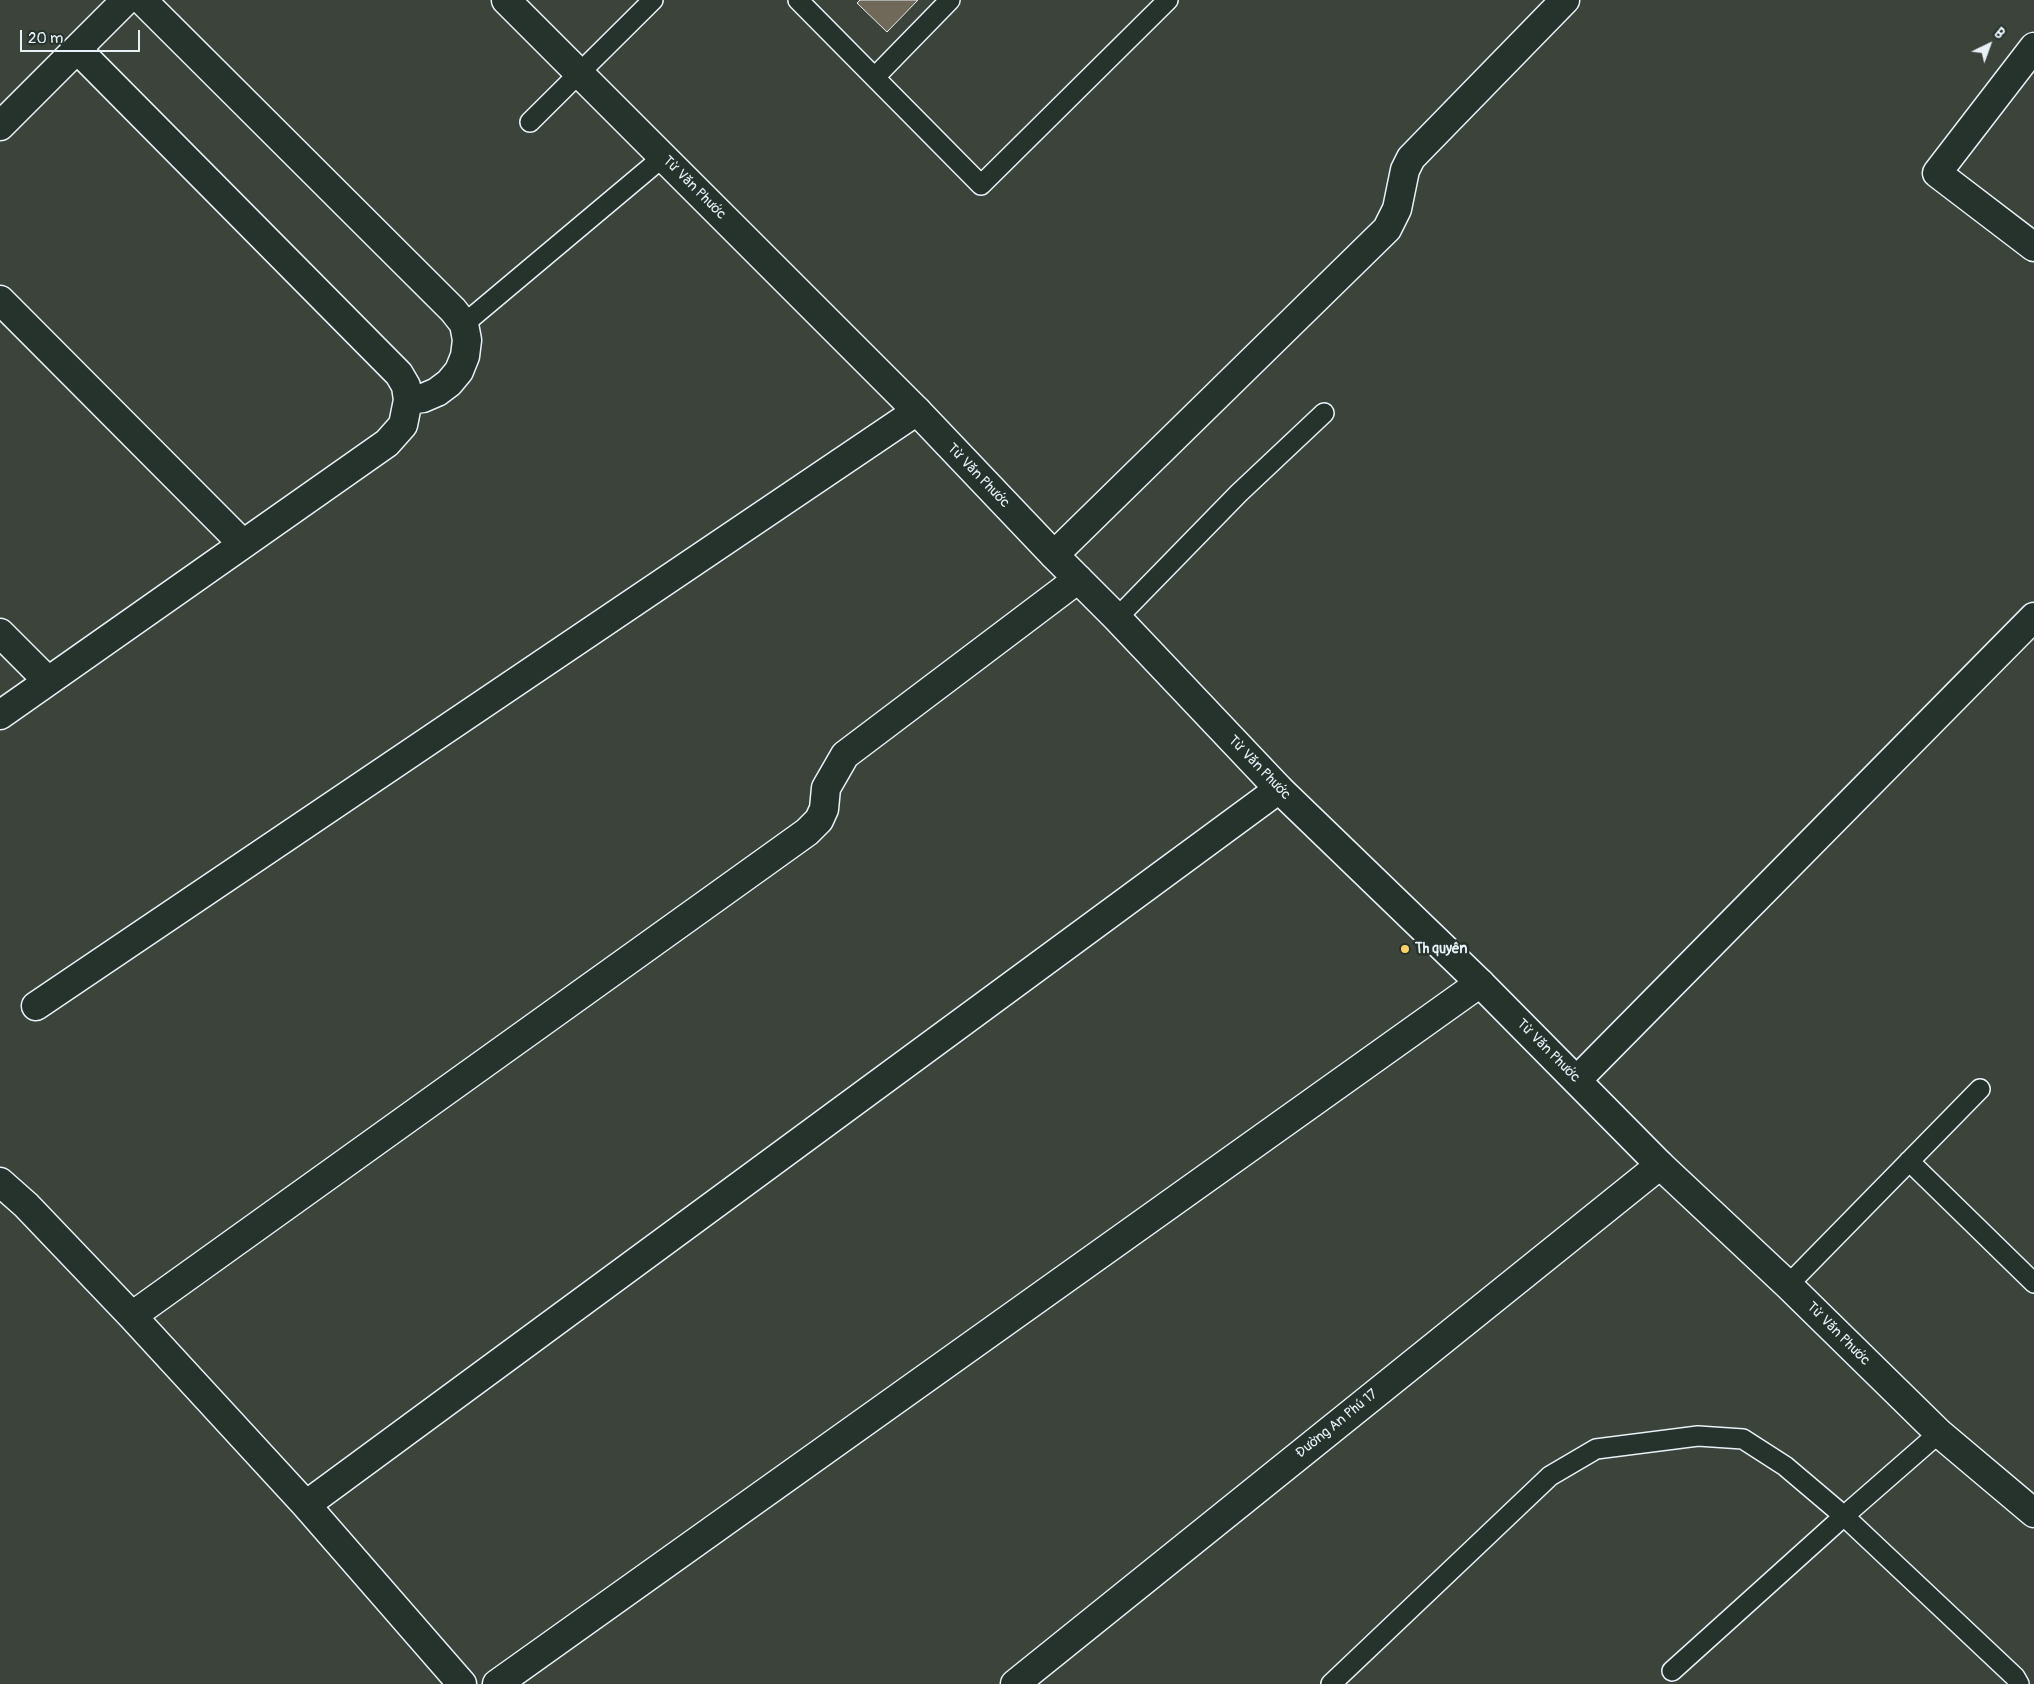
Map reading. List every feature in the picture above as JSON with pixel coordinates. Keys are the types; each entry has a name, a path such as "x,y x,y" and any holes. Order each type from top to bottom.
{"street":[{"path":"0,126 126,0"},
{"path":"142,0 453,310 464,324 467,340 465,356 458,371 449,383 437,392 423,398 408,400"},
{"name":"Từ Văn Phước","path":"506,0 917,411 1279,790 1480,983 1660,1165 1788,1285 1939,1433 2034,1513"},
{"path":"1054,555 1387,230 1398,209 1406,170 1411,158 1566,0"},
{"path":"2034,47 1937,173 2034,247"},
{"path":"0,715 387,443 403,425 408,400 406,386 399,374 77,49"},
{"path":"0,300 243,544"},
{"path":"36,1006 917,411"},
{"path":"132,1316 808,832 819,820 824,808 826,788 845,755 1078,579"},
{"path":"1577,1080 2034,617"},
{"path":"0,633 48,681"},
{"path":"306,1505 1279,790"},
{"path":"497,1684 1480,983"},
{"name":"Đường An Phú 17","path":"1015,1684 1660,1165"},
{"path":"0,1182 26,1205 132,1316 306,1505 462,1684"}],"lane":[{"path":"530,122 653,0"},
{"path":"798,0 981,185 1168,0"},
{"path":"874,77 950,0"},
{"path":"464,324 663,157"},
{"path":"1116,618 1239,493 1324,413"},
{"path":"1788,1285 1980,1089"},
{"path":"1909,1161 2034,1283"},
{"path":"1672,1671 1939,1433"},
{"path":"1331,1684 1550,1476 1596,1449 1698,1436 1743,1439 1785,1466 1844,1516 2015,1677 2019,1684"}],"building":[{"path":"860,0 918,0 887,32 857,3"}],"place":[{"name":"Th quyên","path":"1405,949"}]}
